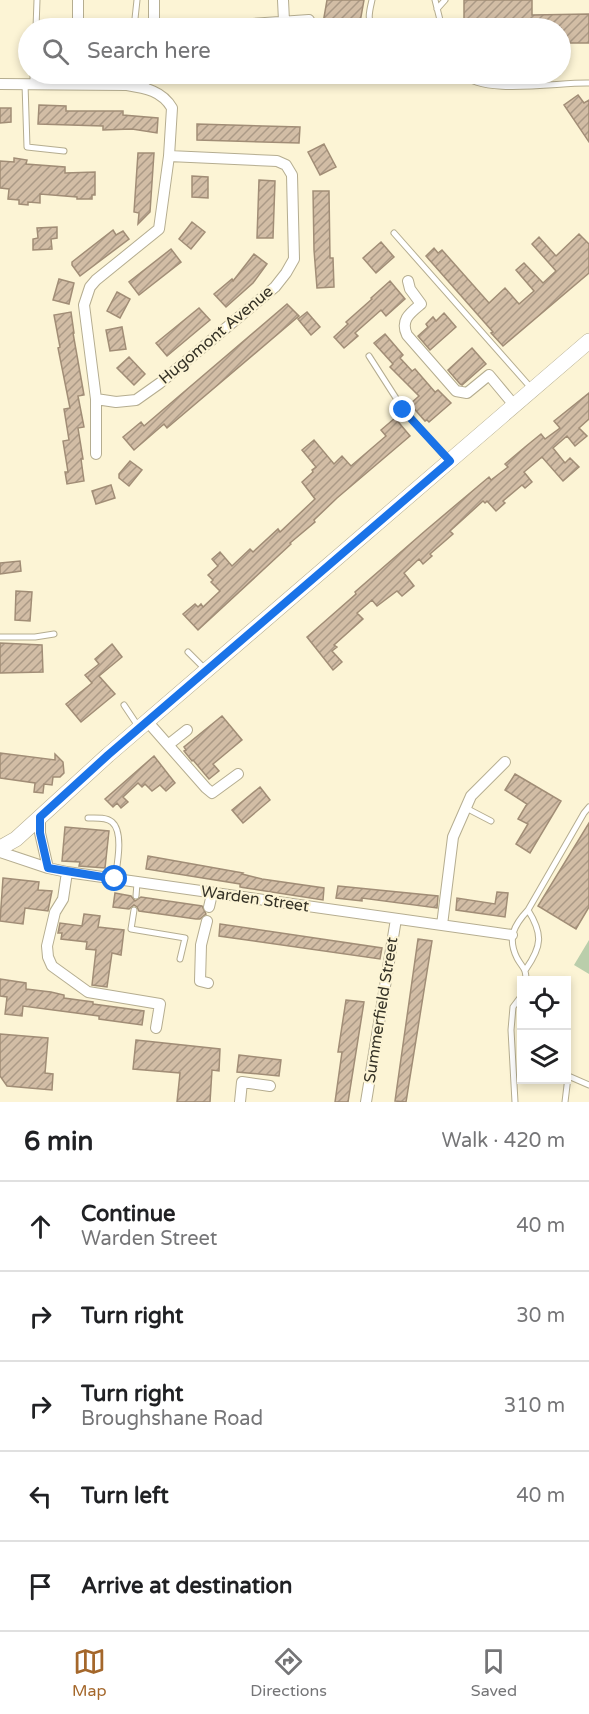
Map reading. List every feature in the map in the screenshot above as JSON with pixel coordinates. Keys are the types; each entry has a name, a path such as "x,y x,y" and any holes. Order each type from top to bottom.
{"main road":[{"path":"0,850 16,839 143,725 589,341"}],"street":[{"path":"78,0 78,18"},
{"path":"154,0 154,18"},
{"path":"283,0 284,18"},
{"path":"0,84 18,82"},
{"path":"96,454 96,399 84,316 86,297 96,280 159,229 169,156 172,108 161,94 136,84"},
{"path":"143,88 144,84"},
{"name":"Hugomont Avenue","path":"96,399 116,402 136,400 160,383 275,286 294,259 292,175 286,165 277,161 169,156"},
{"path":"408,281 410,290 421,304 406,317 403,327 406,335 456,391 467,393 489,375 514,405"},
{"path":"143,725 168,746 213,793 237,774"},
{"path":"168,746 188,730"},
{"path":"442,925 453,837 471,796 505,762"},
{"path":"40,817 40,833 48,868"},
{"name":"Warden Street","path":"0,850 48,868 67,872 512,935"},
{"path":"67,872 63,899 55,912 47,945 48,957 52,966 88,992 160,1004 156,1028"},
{"path":"209,908 212,894"},
{"name":"Summerfield Street","path":"366,1102 396,919"},
{"path":"207,921 201,945 200,981 208,983"},
{"path":"240,1102 242,1082 270,1086"}],"lane":[{"path":"36,18 37,0"},
{"path":"135,18 137,0"},
{"path":"369,18 372,0"},
{"path":"435,0 439,18"},
{"path":"437,9 445,0"},
{"path":"571,84 589,83"},
{"path":"30,84 27,147 64,150"},
{"path":"480,84 497,86 558,84"},
{"path":"394,233 533,390"},
{"path":"369,356 403,410 450,461"},
{"path":"0,637 35,638 54,634"},
{"path":"188,652 207,671"},
{"path":"124,705 143,725"},
{"path":"526,969 517,958 512,935 517,922 528,910 589,807"},
{"path":"466,808 491,821"},
{"path":"88,818 107,819 113,822 117,830 119,843 115,879"},
{"path":"136,896 137,883"},
{"path":"134,910 131,930 184,938 180,959"},
{"path":"526,976 526,969 539,948 537,924 528,910"},
{"path":"515,1102 511,1030 513,1007 517,1002"},
{"path":"571,1078 589,1085"},
{"path":"565,1102 566,1084"}],"green space":[{"path":"589,940 589,974 574,965"}],"building":[{"path":"327,0 364,0 361,18 324,18"},
{"path":"464,0 532,0 532,15 589,14 589,43 571,43 571,18 464,18"},
{"path":"578,95 584,103 589,100 589,142 564,105"},
{"path":"39,105 66,106 66,111 123,111 123,115 158,118 157,133 132,129 103,130 103,126 38,124"},
{"path":"0,108 11,108 11,122 0,123"},
{"path":"197,124 300,127 299,143 197,140"},
{"path":"324,144 336,167 320,175 308,152"},
{"path":"138,153 154,153 150,212 138,224 139,213 134,212"},
{"path":"14,158 27,160 26,164 65,167 65,173 95,172 95,195 92,195 92,199 77,199 77,197 40,194 40,203 28,202 28,205 19,204 19,200 8,199 9,189 0,188 0,161 14,162"},
{"path":"192,176 208,177 208,198 192,197"},
{"path":"259,180 275,181 273,238 257,238"},
{"path":"313,191 329,191 330,258 333,258 334,287 317,288"},
{"path":"192,222 205,232 191,249 179,239"},
{"path":"57,227 57,238 51,239 52,249 33,250 33,239 38,238 37,228"},
{"path":"113,230 116,235 123,231 129,239 80,276 72,262"},
{"path":"579,234 589,244 589,273 503,346 426,256 434,248 438,253 442,250 489,303 505,288 519,304 534,291 516,270 524,263 543,283 556,271 532,244 539,237 556,256"},
{"path":"381,242 394,257 376,273 363,258"},
{"path":"171,249 181,262 139,295 129,282"},
{"path":"254,254 267,264 253,283 226,307 214,294 232,279 233,281"},
{"path":"59,279 74,283 69,304 53,300"},
{"path":"390,281 405,299 386,316 381,310 355,333 358,336 344,348 334,337 348,324 346,322"},
{"path":"117,292 130,299 120,318 107,311"},
{"path":"287,304 299,316 167,428 164,424 134,450 123,437 141,422 144,426"},
{"path":"199,308 210,320 167,356 156,343"},
{"path":"71,312 84,395 78,396 84,427 78,428 84,481 67,484 65,472 68,472 63,441 69,440 64,409 70,408 54,315"},
{"path":"307,312 320,327 311,335 298,319"},
{"path":"444,313 456,327 430,350 418,336 428,327 426,324 433,317 436,321"},
{"path":"122,327 126,349 110,351 106,330"},
{"path":"385,334 403,355 400,358 412,371 415,369 435,392 438,390 451,403 429,422 425,421 410,404 419,396 390,367 393,364 374,343"},
{"path":"472,348 486,364 462,385 448,370"},
{"path":"129,357 145,374 134,385 117,368"},
{"path":"589,393 589,419 579,428 587,436 575,446 567,436 553,448 565,463 570,458 579,467 563,481 542,457 524,472 532,482 525,488 522,485 503,501 505,503 496,511 487,501 485,503 483,501 450,531 453,534 430,554 432,556 423,564 419,559 404,573 414,586 402,596 397,591 377,606 372,600 357,613 363,619 334,645 337,647 332,651 342,662 333,670 307,637 425,531 489,477 491,480 508,467 505,464 525,447 541,434 545,439 560,428 554,421"},
{"path":"395,418 410,436 337,498 314,520 315,522 198,630 183,614 195,604 198,607 201,604 203,607 220,591 208,575 218,566 212,559 220,552 232,566 250,549 253,552 278,529 280,532 315,499 302,482 316,467 302,450 314,440 334,464 342,456 351,466 386,436 381,430"},
{"path":"130,461 142,470 129,486 119,478 119,474"},
{"path":"111,485 115,498 96,504 92,491"},
{"path":"20,561 21,571 0,574 0,563"},
{"path":"16,591 32,592 30,621 15,620"},
{"path":"0,643 42,645 43,672 0,673"},
{"path":"112,644 122,657 99,676 115,694 81,722 66,704 92,683 85,675 99,664 95,659"},
{"path":"222,716 242,740 213,764 219,771 209,779 184,751 186,750 184,747"},
{"path":"0,753 55,760 55,754 63,762 64,773 60,777 53,777 52,785 44,784 43,793 34,792 35,783 0,778"},
{"path":"154,756 175,783 166,791 160,785 152,791 145,784 142,787 138,783 123,797 128,802 121,808 117,803 113,807 105,799"},
{"path":"515,774 561,801 530,853 516,844 528,824 518,819 527,804 505,790"},
{"path":"260,787 270,800 243,823 232,810"},
{"path":"589,823 589,907 576,929 538,906"},
{"path":"65,827 109,831 105,868 79,866 80,862 62,861"},
{"path":"148,856 243,873 262,879 324,888 323,900 146,869"},
{"path":"3,878 39,882 38,890 52,891 48,911 25,908 23,924 0,921"},
{"path":"338,886 438,896 437,908 362,898 362,901 336,898"},
{"path":"497,892 508,893 505,917 456,910 457,898 495,904"},
{"path":"115,893 131,896 135,901 141,897 202,906 206,914 196,919 139,911 134,905 129,909 113,907"},
{"path":"84,914 100,916 98,927 124,930 121,955 112,953 107,987 92,985 96,950 86,949 87,942 61,939 62,933 58,933 60,923 82,926"},
{"path":"220,924 382,948 380,959 219,936"},
{"path":"418,939 432,941 406,1102 395,1101"},
{"path":"0,979 26,983 26,989 64,995 64,998 144,1011 142,1025 99,1019 99,1016 23,1006 22,1016 5,1014 7,997 0,996"},
{"path":"346,1000 364,1002 348,1102 335,1102 342,1052 338,1052"},
{"path":"0,1034 48,1038 45,1073 53,1074 52,1090 7,1086 0,1076"},
{"path":"136,1040 220,1049 219,1071 212,1070 210,1102 177,1102 180,1073 133,1069"},
{"path":"239,1055 281,1060 279,1076 237,1072"}],"route":[{"path":"115,879 48,868 40,833 40,817 108,755 450,461 403,410"}]}
